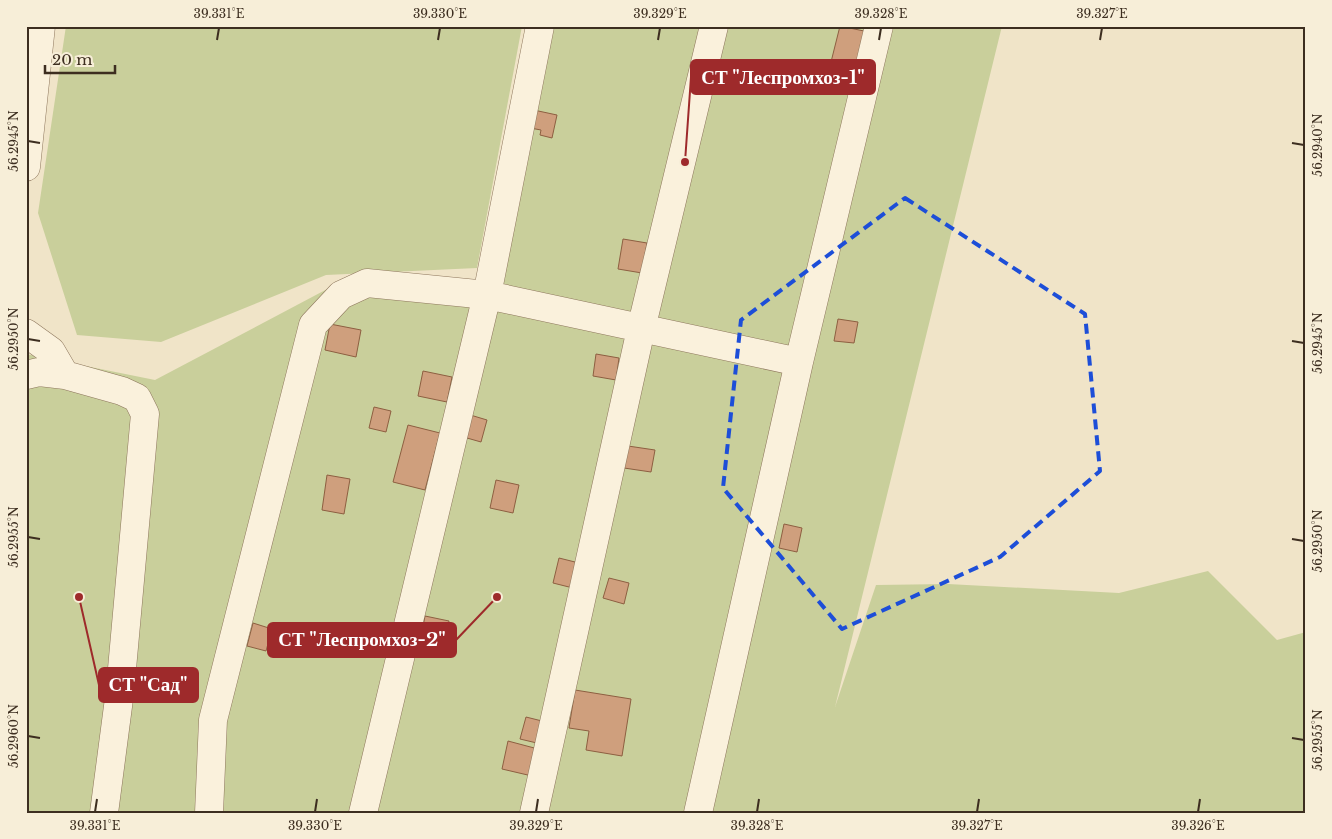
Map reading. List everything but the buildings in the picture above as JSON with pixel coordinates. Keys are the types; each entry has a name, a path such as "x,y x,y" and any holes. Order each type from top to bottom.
{"street":[{"path":"26,167 41,26"},
{"path":"363,813 487,295 540,26"},
{"path":"534,813 641,329 714,26"},
{"path":"698,813 799,362 879,26"},
{"path":"210,813 213,720 313,326 341,295 367,283 487,295 799,362"},
{"path":"26,333 51,351 65,375"},
{"path":"26,375 39,372 65,375 122,391 137,398 146,414 120,691 104,813"}],"highlighted area":[{"path":"905,198 1085,314 1100,471 1000,557 842,629 723,488 741,320"}],"green space":[{"path":"66,26 522,26 477,268 326,275 161,342 77,335 38,213"},
{"path":"544,26 1002,26 835,707 876,585 948,584 1119,593 1208,571 1277,640 1306,632 1306,813 26,813 26,354 155,380 331,287 482,297"}],"place":[{"name":"СТ \"Леспромхоз-1\"","path":"685,162"},
{"name":"СТ \"Сад\"","path":"79,597"},
{"name":"СТ \"Леспромхоз-2\"","path":"497,597"}]}
